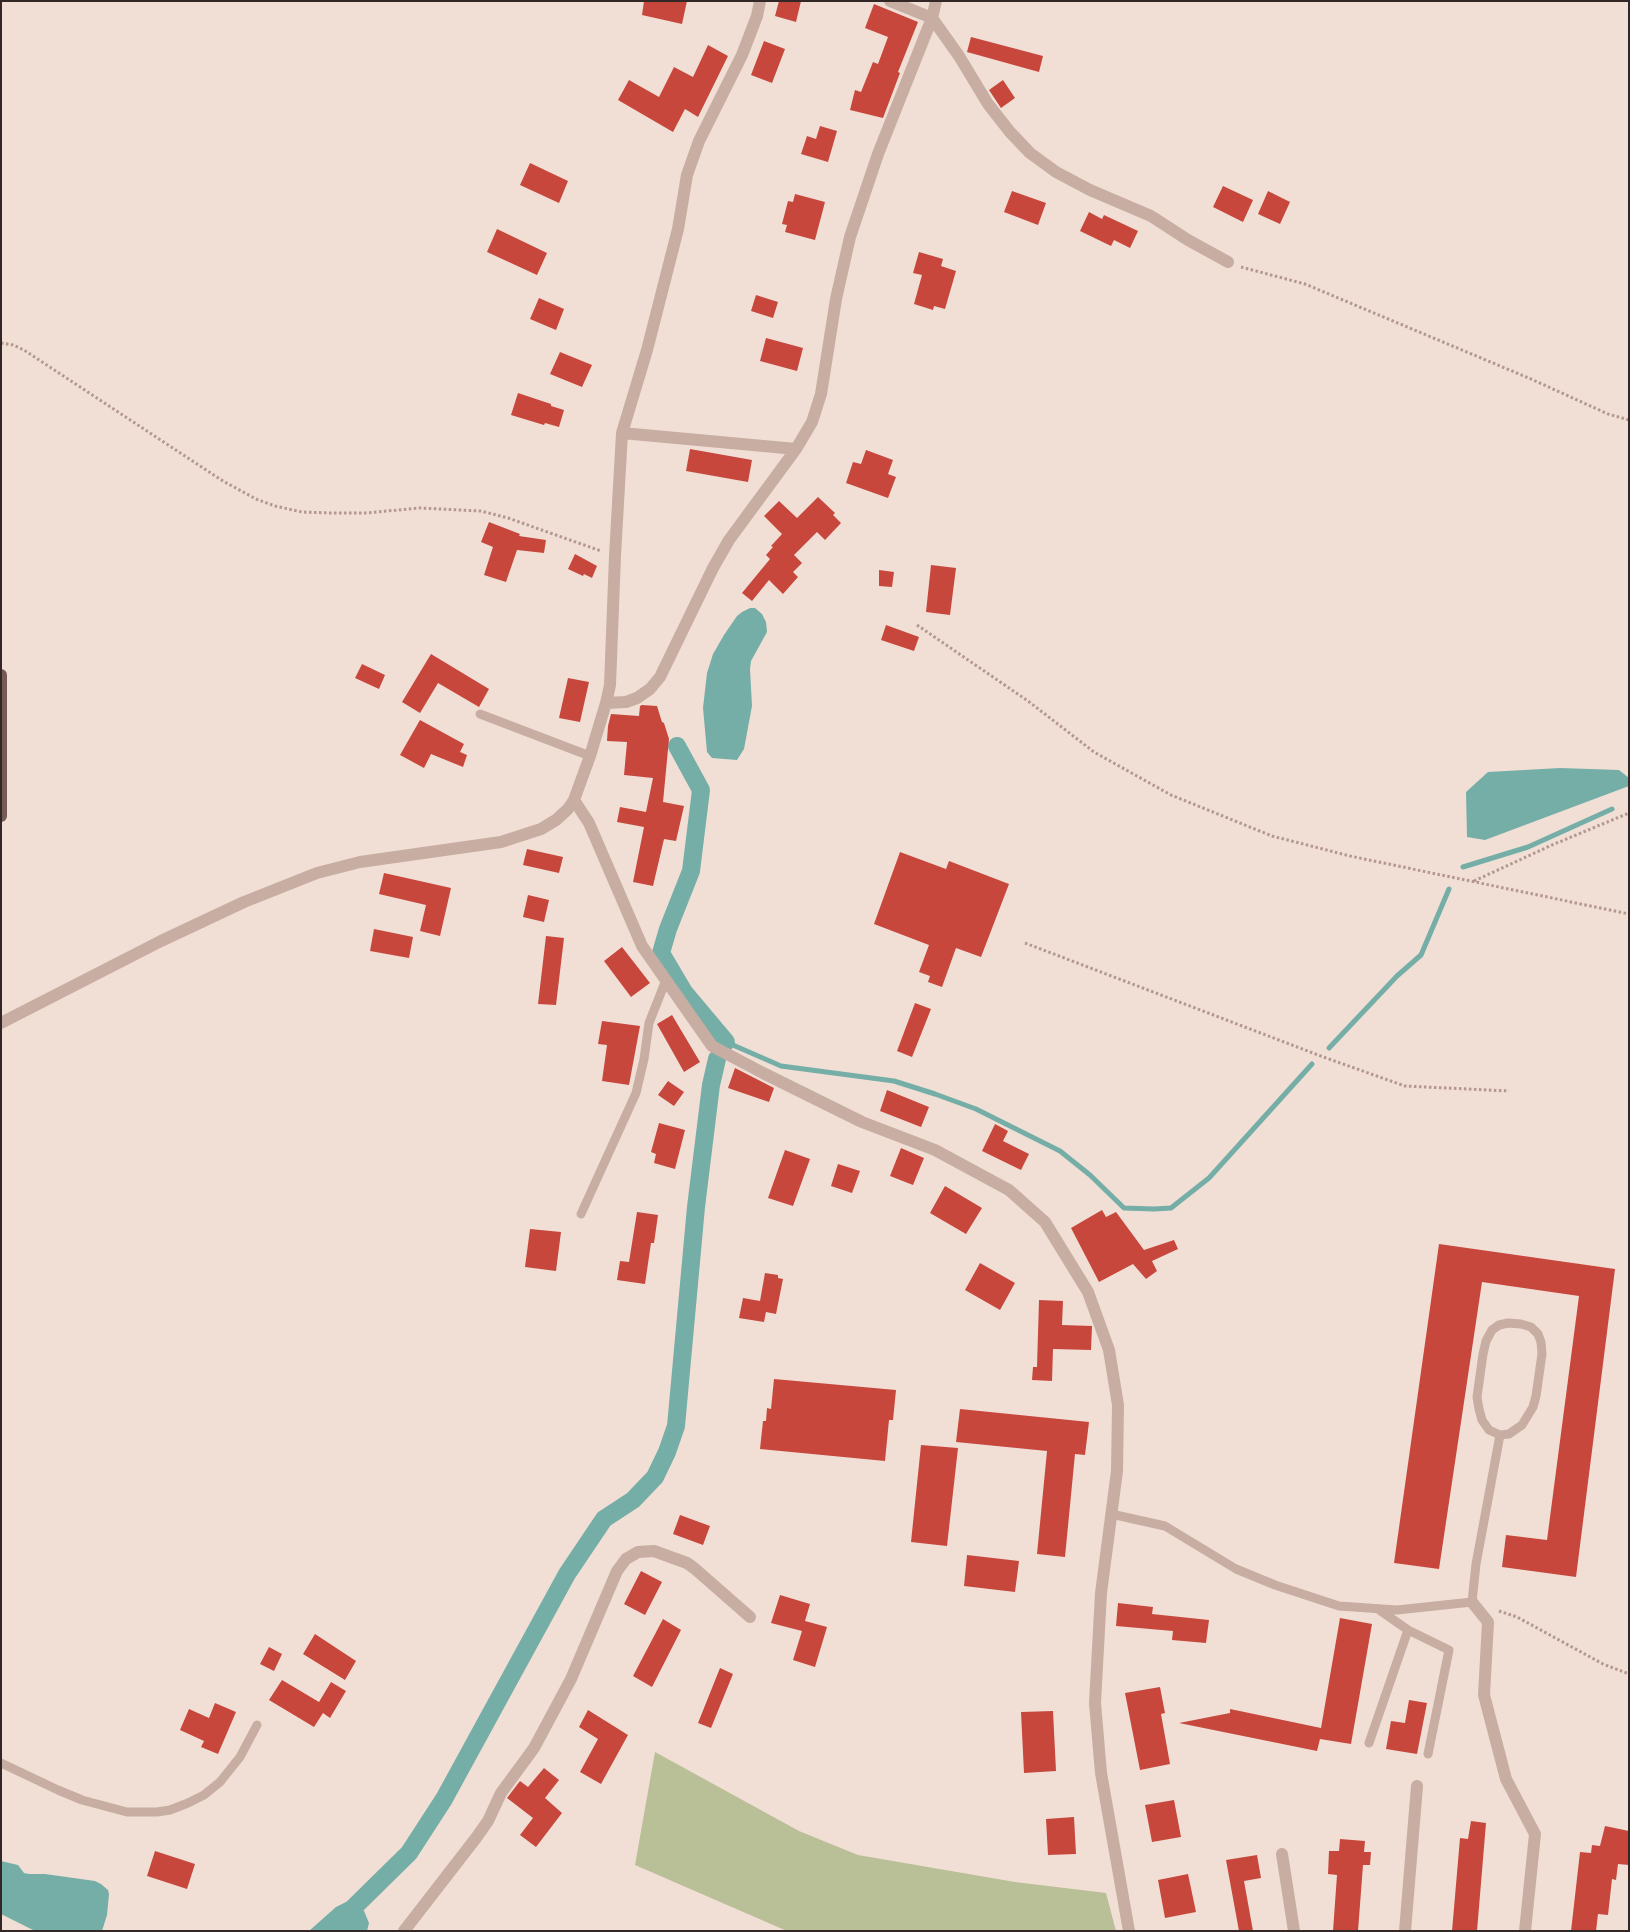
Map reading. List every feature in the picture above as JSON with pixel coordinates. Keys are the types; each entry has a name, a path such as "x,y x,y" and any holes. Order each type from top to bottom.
{"main road":[{"path":"1,674 1,816"}],"street":[{"path":"1,1023 235,906 316,873 360,862 485,846 514,839 550,824 568,809 574,800 590,756 606,703 611,666 622,433 647,350 678,229 687,175 699,141 742,55 757,16 760,1"},
{"path":"890,1 932,18 959,56 988,104 1010,132 1030,153 1056,172 1090,190 1151,216 1188,240 1228,262"},
{"path":"606,703 626,702 637,698 650,689 660,677 713,568 729,540 796,449 812,422 821,394 836,299 850,237 878,154 932,18 936,1"},
{"path":"622,433 796,449"},
{"path":"574,800 589,823 642,946 712,1046 763,1074 862,1122 936,1150 1009,1190 1045,1222 1088,1292 1109,1350 1118,1405 1117,1471 1102,1593 1095,1703 1101,1773 1129,1931"},
{"path":"404,1931 476,1838 488,1821 501,1792 537,1744 571,1679 622,1563 638,1552 654,1551 671,1556 694,1568 750,1617"},
{"path":"1472,1602 1488,1622 1484,1694 1506,1779 1535,1834 1525,1931"},
{"path":"1406,1931 1417,1786"},
{"path":"1282,1854 1294,1931"}],"lane":[{"path":"480,714 590,756"},
{"path":"581,1214 636,1093 644,1059 649,1023 666,980"},
{"path":"1508,1323 1521,1324 1531,1328 1538,1334 1541,1342 1542,1354 1536,1396 1533,1407 1522,1425 1509,1434 1500,1435 1489,1430 1482,1420 1479,1409 1477,1397 1483,1354 1486,1341 1492,1330 1499,1325 1508,1323"},
{"path":"1111,1514 1165,1526 1236,1569 1275,1585 1339,1606 1397,1610 1472,1602 1476,1564 1500,1435"},
{"path":"1377,1609 1408,1630 1449,1650 1428,1754"},
{"path":"1369,1744 1408,1630"},
{"path":"1,1763 82,1800 127,1812 157,1812 170,1810 188,1803 204,1795 220,1782 240,1757 257,1724"}],"path":[{"path":"1228,262 1246,269 1305,284 1531,379 1608,414 1629,420"},
{"path":"1,343 18,346 224,481 256,499 276,506 302,512 330,513 365,513 420,508 481,511 508,518 615,556"},
{"path":"917,624 1028,701 1094,752 1171,794 1272,836 1350,856 1602,910 1629,914"},
{"path":"1473,881 1629,813"},
{"path":"1025,943 1317,1055 1405,1086 1509,1091"},
{"path":"1472,1602 1517,1617 1603,1664 1629,1674"}],"green space":[{"path":"655,1752 799,1831 858,1855 1015,1882 1106,1893 1116,1931 787,1931 635,1865"}],"water":[{"path":"750,608 755,608 762,614 766,622 767,632 751,661 752,706 744,749 737,760 712,758 707,752 703,708 707,673 713,654 724,635 737,616"},
{"path":"1560,768 1619,770 1629,778 1629,786 1485,840 1467,837 1466,792 1488,772"},
{"path":"1,1861 18,1865 24,1873 95,1881 101,1884 108,1890 109,1894 107,1915 102,1931 35,1931 1,1914"},
{"path":"346,1902 355,1902 364,1911 369,1923 367,1931 309,1931 336,1907"}],"building":[{"path":"644,1 687,1 682,24 642,15"},
{"path":"779,1 801,1 796,22 775,16"},
{"path":"874,4 918,22 898,72 900,73 883,118 850,110 855,90 861,92 873,62 878,64 888,37 865,28"},
{"path":"971,37 1043,56 1039,72 967,52"},
{"path":"764,41 785,49 772,83 751,75"},
{"path":"708,45 728,56 698,117 685,109 673,132 618,100 629,80 659,97 674,67 693,77"},
{"path":"1003,80 1015,98 1001,108 989,90"},
{"path":"820,126 837,131 828,162 801,154 807,136 816,139"},
{"path":"530,163 568,181 559,203 520,185"},
{"path":"1223,186 1253,200 1243,222 1213,207"},
{"path":"1012,191 1046,203 1038,225 1004,212"},
{"path":"1268,191 1290,202 1280,224 1258,214"},
{"path":"795,194 825,202 815,240 785,232 787,225 782,224 788,201 793,202"},
{"path":"1089,212 1102,219 1104,215 1138,231 1130,248 1114,240 1111,246 1080,231"},
{"path":"497,229 547,253 537,275 487,252"},
{"path":"919,252 943,259 941,266 956,271 945,309 934,306 933,310 914,304 922,275 913,273"},
{"path":"756,295 778,302 773,318 751,311"},
{"path":"539,298 564,309 556,330 530,319"},
{"path":"766,338 803,348 797,371 760,361"},
{"path":"560,352 592,365 582,387 550,374"},
{"path":"518,393 564,410 559,427 545,423 544,425 511,415"},
{"path":"690,449 752,460 748,482 686,471"},
{"path":"866,450 893,460 888,474 896,477 888,498 846,483 853,462 861,464"},
{"path":"818,497 835,513 833,515 841,523 825,540 817,532 794,555 802,563 793,572 798,577 783,594 769,580 752,601 742,593 770,559 766,555 782,534 764,516 779,501 797,518"},
{"path":"489,522 520,534 519,536 546,540 544,553 517,550 506,582 484,575 493,547 481,542"},
{"path":"575,554 597,566 592,578 568,569"},
{"path":"931,565 956,568 950,615 926,612"},
{"path":"879,570 894,572 892,587 879,586"},
{"path":"886,625 919,637 914,651 881,640"},
{"path":"431,654 489,689 479,707 438,683 420,713 402,702"},
{"path":"362,664 385,675 379,689 355,678"},
{"path":"568,678 589,682 580,722 559,718"},
{"path":"640,706 657,706 669,739 663,802 684,806 676,841 664,839 653,886 633,882 644,827 617,822 620,807 646,812 653,778 624,775 627,742 607,741 611,714 639,716"},
{"path":"420,720 464,744 460,752 467,755 463,767 431,754 424,768 400,755"},
{"path":"527,849 563,857 559,873 523,865"},
{"path":"900,852 946,869 949,861 1009,884 981,957 956,948 942,987 928,982 930,976 919,972 929,945 874,924"},
{"path":"384,873 451,888 440,936 420,931 426,905 379,894"},
{"path":"528,895 549,900 544,922 523,917"},
{"path":"374,929 413,937 409,958 370,951"},
{"path":"546,936 564,938 556,1005 538,1004"},
{"path":"622,947 650,983 631,997 604,961"},
{"path":"915,1003 931,1009 912,1057 897,1051"},
{"path":"672,1015 700,1062 684,1072 657,1024"},
{"path":"602,1021 640,1026 629,1085 602,1081 607,1045 598,1044"},
{"path":"735,1068 774,1088 769,1102 728,1088"},
{"path":"668,1081 684,1092 674,1106 658,1095"},
{"path":"887,1090 929,1107 921,1127 880,1111"},
{"path":"659,1123 685,1130 675,1169 654,1163 656,1154 651,1152"},
{"path":"995,1124 1008,1131 1003,1141 1029,1154 1021,1170 982,1151"},
{"path":"901,1148 924,1158 913,1185 890,1176"},
{"path":"785,1150 810,1159 793,1206 768,1198"},
{"path":"838,1164 860,1171 852,1193 831,1186"},
{"path":"945,1186 982,1208 966,1234 930,1213"},
{"path":"1102,1210 1106,1217 1116,1212 1144,1250 1174,1240 1178,1249 1152,1261 1157,1271 1146,1279 1133,1264 1099,1282 1071,1228"},
{"path":"637,1212 658,1215 654,1243 651,1243 645,1284 617,1280 620,1261 629,1262"},
{"path":"530,1229 561,1232 556,1271 525,1267"},
{"path":"1439,1244 1615,1269 1576,1577 1502,1567 1506,1535 1547,1540 1579,1296 1482,1282 1439,1569 1394,1563"},
{"path":"980,1263 1015,1283 1000,1310 965,1290"},
{"path":"765,1273 778,1275 778,1278 783,1279 776,1314 766,1312 764,1322 739,1318 743,1298 760,1301"},
{"path":"1039,1300 1063,1301 1062,1325 1092,1326 1091,1350 1053,1349 1052,1381 1032,1380 1033,1367 1037,1367"},
{"path":"774,1379 896,1390 893,1420 889,1420 885,1461 760,1449 763,1421 766,1421 767,1408 771,1409"},
{"path":"960,1409 1089,1422 1085,1455 1075,1454 1065,1557 1037,1554 1047,1451 956,1442"},
{"path":"921,1445 958,1448 947,1546 911,1542"},
{"path":"680,1515 710,1526 703,1545 673,1534"},
{"path":"967,1555 1019,1561 1015,1592 964,1586"},
{"path":"641,1571 662,1582 645,1615 624,1604"},
{"path":"780,1595 810,1604 805,1621 827,1627 815,1667 793,1660 802,1631 771,1623"},
{"path":"1118,1603 1153,1607 1152,1614 1209,1620 1206,1643 1172,1640 1173,1631 1116,1626"},
{"path":"1340,1618 1372,1624 1351,1744 1320,1739 1317,1751 1179,1723 1230,1713 1230,1709 1321,1728"},
{"path":"663,1619 681,1630 652,1687 633,1676"},
{"path":"315,1634 356,1661 345,1680 303,1654"},
{"path":"269,1647 282,1654 274,1671 260,1664"},
{"path":"720,1668 733,1674 711,1728 698,1723"},
{"path":"282,1680 319,1702 331,1682 346,1691 330,1718 323,1713 314,1727 269,1700"},
{"path":"1160,1687 1165,1713 1161,1714 1170,1764 1140,1770 1125,1693"},
{"path":"1409,1700 1427,1703 1417,1754 1386,1749 1391,1721 1405,1723"},
{"path":"215,1703 236,1712 218,1754 201,1747 204,1741 180,1730 189,1709 209,1718"},
{"path":"588,1710 628,1735 601,1784 580,1772 598,1739 579,1727"},
{"path":"1053,1711 1056,1771 1024,1773 1021,1712"},
{"path":"544,1768 559,1780 545,1798 562,1813 536,1847 520,1835 533,1818 507,1798 520,1781 528,1787"},
{"path":"1174,1800 1181,1837 1152,1842 1145,1805"},
{"path":"1074,1817 1076,1854 1048,1855 1046,1819"},
{"path":"1471,1821 1486,1823 1477,1931 1452,1931 1460,1838 1468,1839"},
{"path":"1605,1826 1629,1831 1629,1865 1618,1864 1616,1880 1612,1879 1608,1915 1598,1914 1596,1931 1571,1931 1580,1852 1591,1853 1592,1845 1600,1846"},
{"path":"1340,1839 1365,1841 1364,1852 1371,1852 1370,1865 1363,1865 1358,1931 1333,1931 1337,1875 1328,1874 1329,1851 1339,1851"},
{"path":"155,1851 195,1864 187,1889 147,1876"},
{"path":"1257,1855 1261,1878 1244,1881 1253,1931 1239,1931 1226,1860"},
{"path":"1188,1874 1196,1912 1165,1918 1158,1880"}],"waterway":[{"path":"677,746 701,790 691,871 668,929 661,953 684,992 726,1042"},
{"path":"1463,867 1528,847 1612,809"},
{"path":"1329,1048 1397,976 1421,955 1449,889"},
{"path":"726,1042 781,1066 894,1081 976,1109 1060,1151 1090,1175 1124,1208 1171,1208 1209,1178 1312,1064"},
{"path":"350,1911 409,1853 444,1799 567,1574 604,1519 633,1500 655,1477 667,1452 676,1426 696,1207 711,1085 717,1059"}]}
